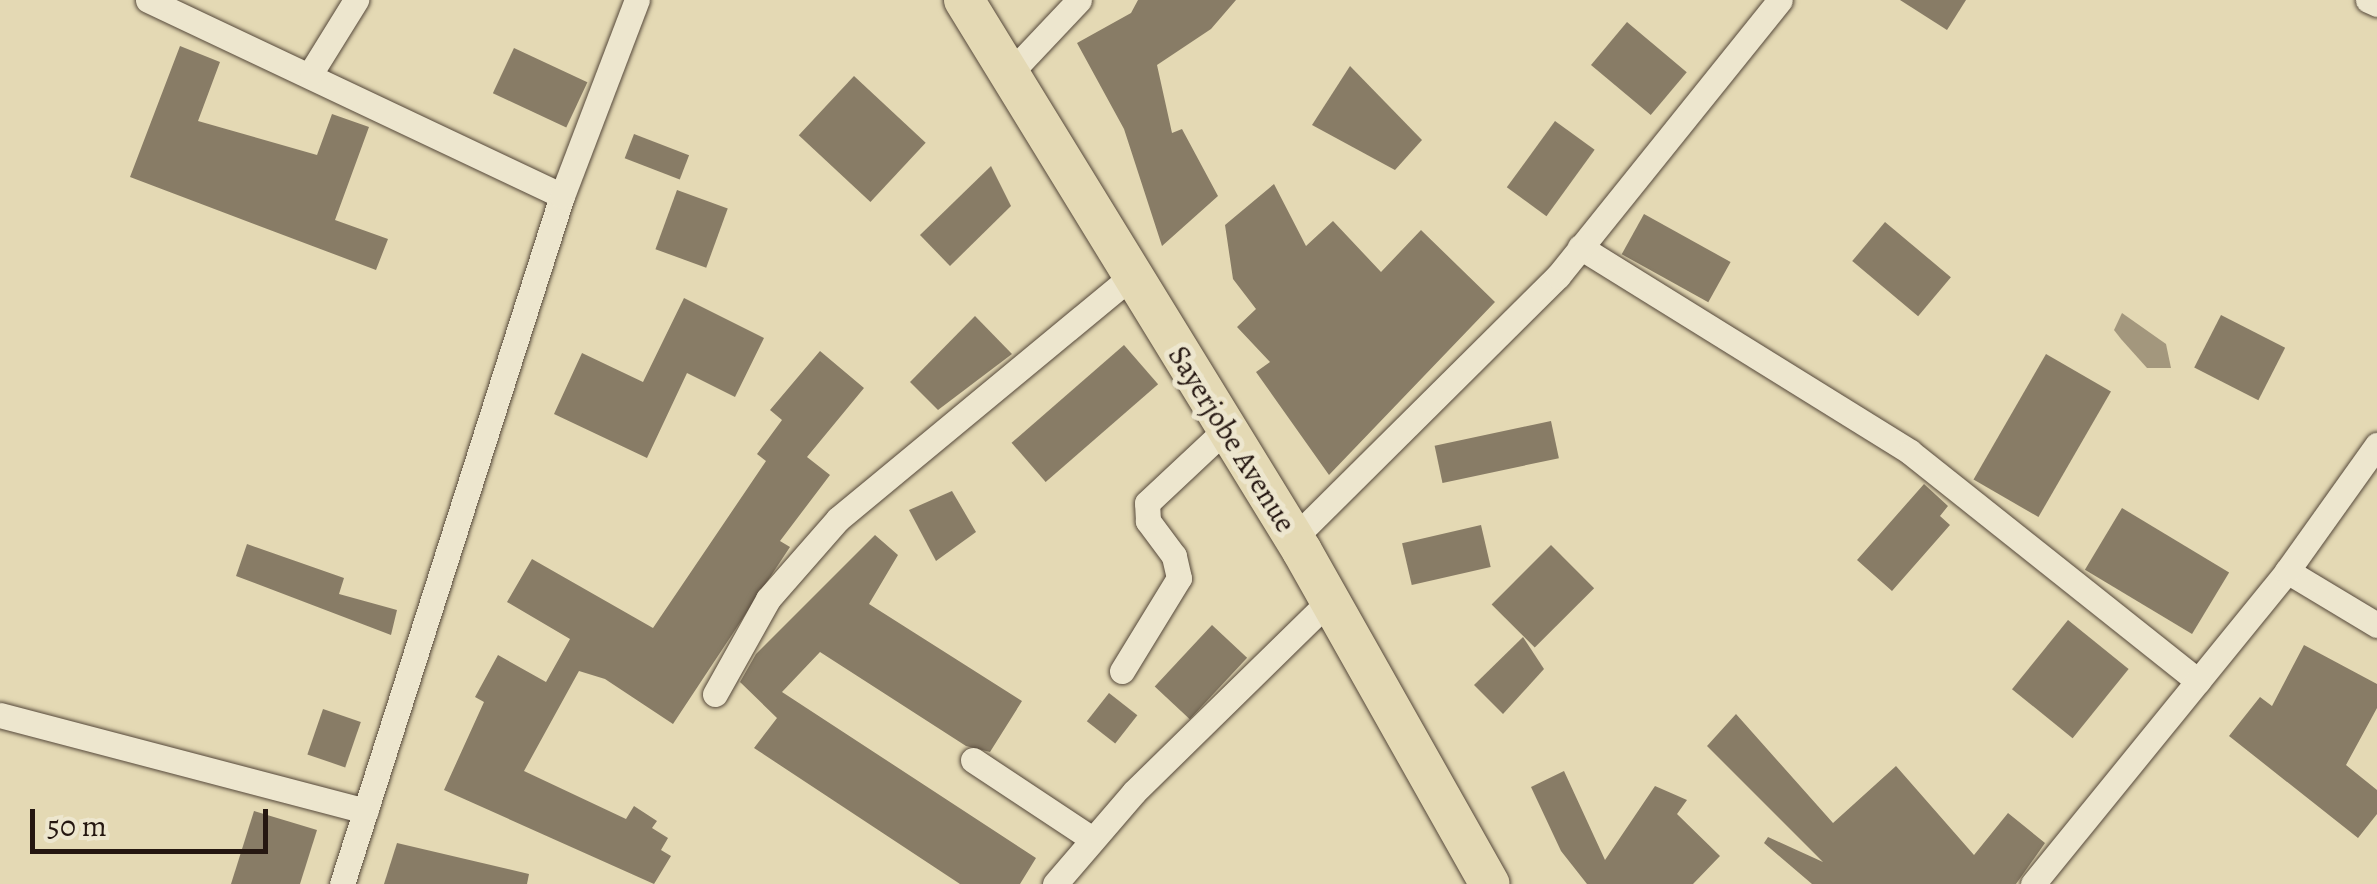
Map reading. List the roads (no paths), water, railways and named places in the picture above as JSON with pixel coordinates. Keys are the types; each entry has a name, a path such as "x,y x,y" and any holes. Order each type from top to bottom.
{"main road":[{"name":"Sayerjobe Avenue","path":"964,0 1294,538 1490,884"}],"street":[{"path":"312,71 356,0"},
{"path":"342,884 562,196 637,0"},
{"path":"1011,72 1079,0"},
{"path":"1294,538 1580,247 1780,0"},
{"path":"2368,0 2377,4"},
{"path":"156,1 312,71 562,196"},
{"path":"1580,247 1910,452 2198,681"},
{"path":"715,694 768,599 838,519 1131,277"},
{"path":"1122,671 1180,578 1174,556 1148,521 1147,503 1226,429"},
{"path":"2033,884 2287,570 2377,445"},
{"path":"2287,570 2377,624"},
{"path":"1054,884 1091,838 1330,599"},
{"path":"0,715 366,811"},
{"path":"974,760 1091,838"}]}
